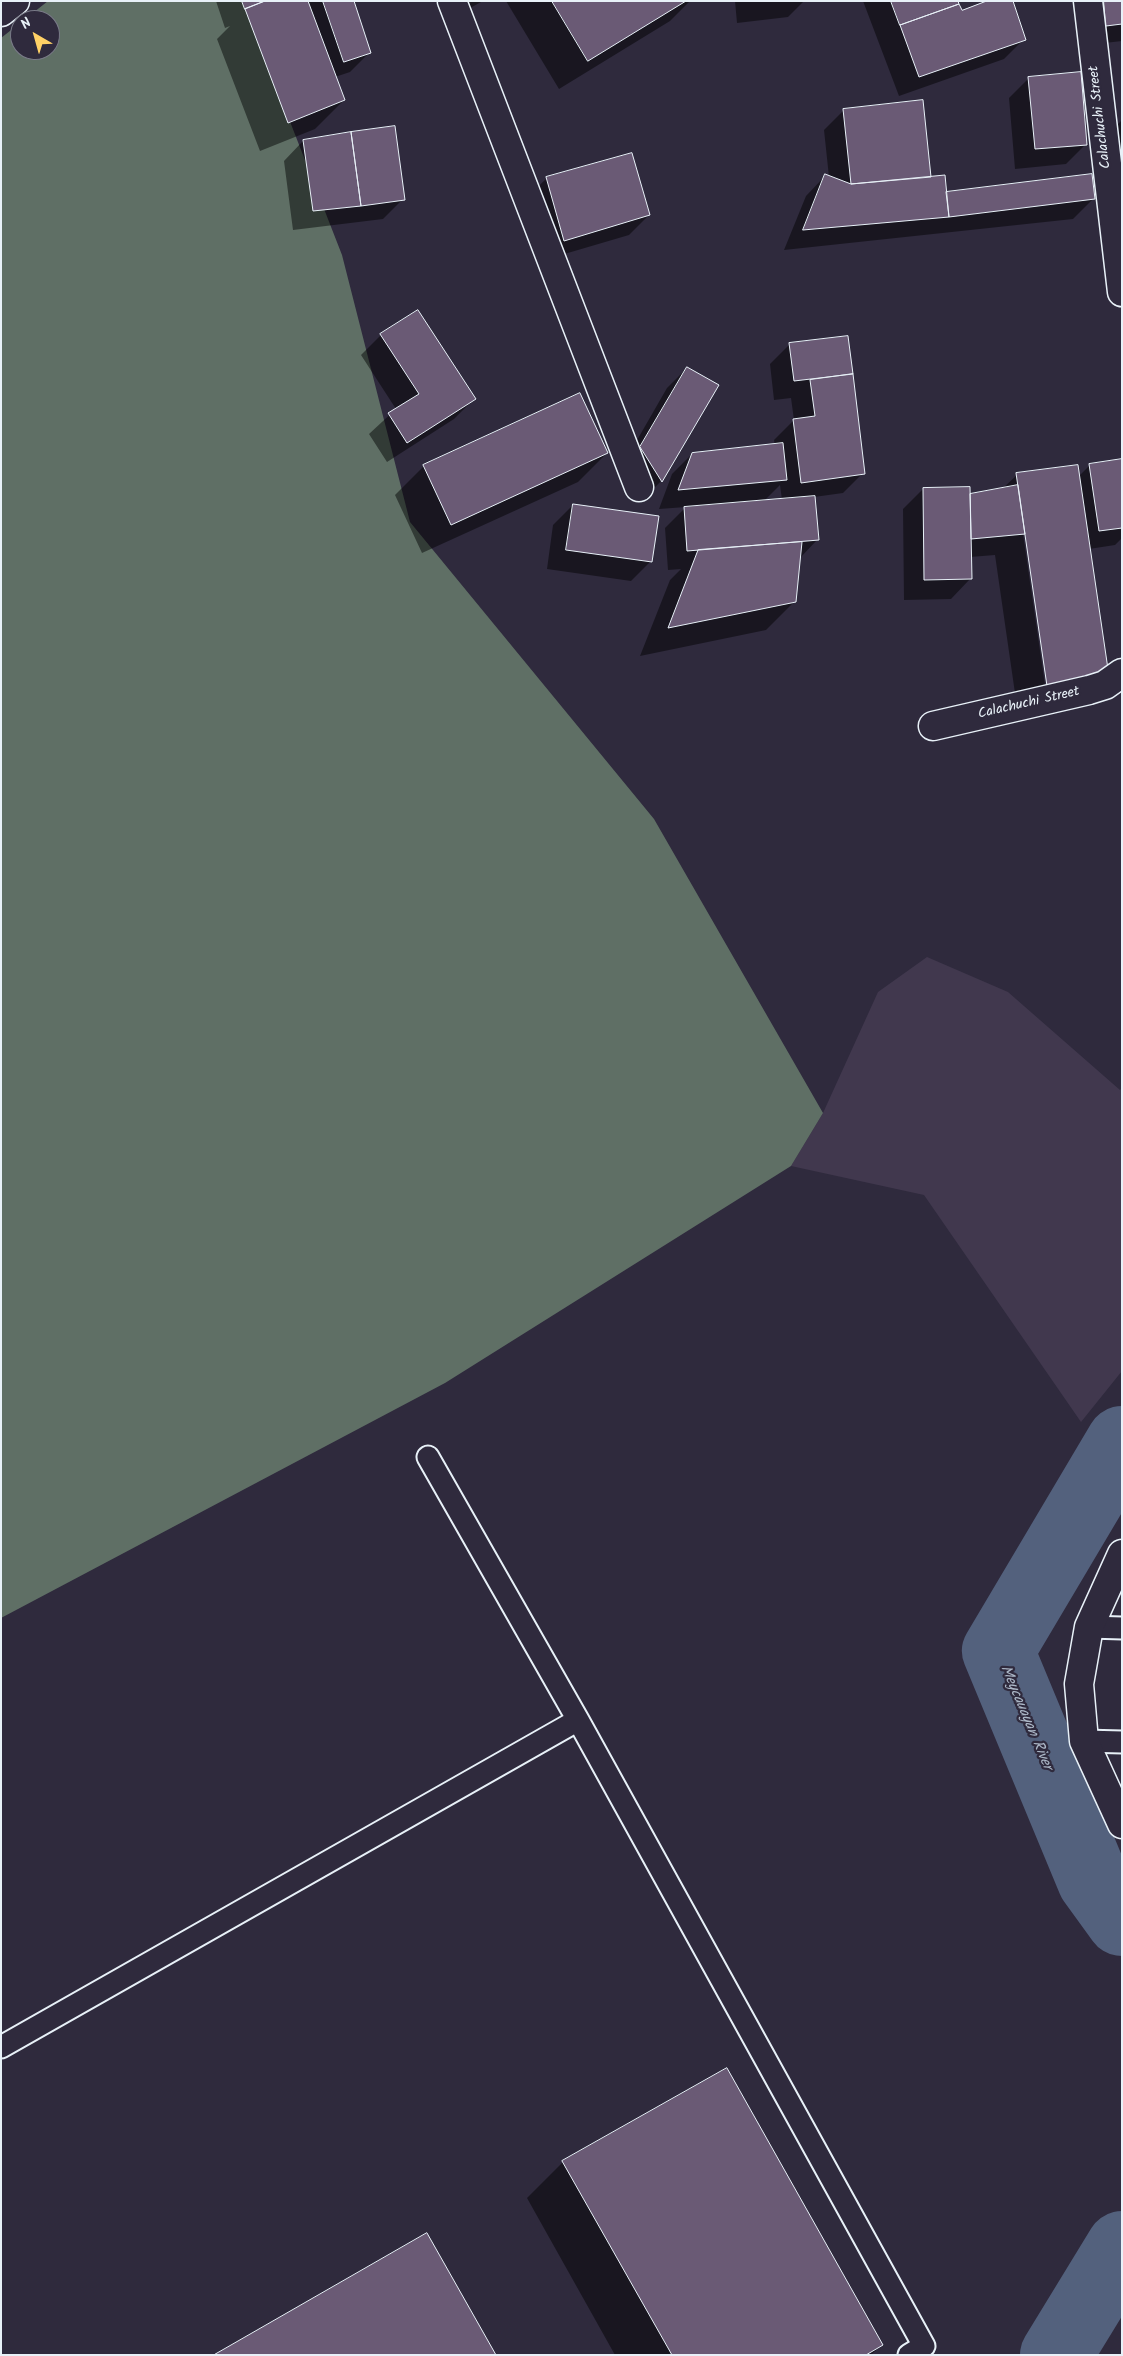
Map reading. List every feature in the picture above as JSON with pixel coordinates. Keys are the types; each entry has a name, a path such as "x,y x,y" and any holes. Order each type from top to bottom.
{"street":[{"path":"1,12 15,1"},
{"path":"452,1 639,487"},
{"name":"Calachuchi Street","path":"1088,1 1122,292"},
{"name":"Calachuchi Street","path":"933,726 1089,690 1105,685 1122,673"},
{"path":"1122,1554 1089,1627 1079,1684 1084,1741 1122,1824"}],"lane":[{"path":"428,1457 578,1720 924,2346 908,2355"},
{"path":"1089,1627 1122,1628"},
{"path":"1,2047 578,1720"},
{"path":"1084,1741 1122,1742"}],"shaded area":[{"path":"927,957 1008,992 1120,1090 1122,1088 1122,1371 1081,1422 924,1195 791,1166 823,1113 878,992"}],"green space":[{"path":"48,1 243,1 342,255 410,522 654,819 823,1113 791,1166 445,1383 1,1618 1,38 10,31 10,60 60,60 60,10 37,10"}],"building":[{"path":"242,1 265,1 245,9"},
{"path":"265,1 308,1 345,100 288,123 245,9"},
{"path":"323,1 354,1 371,53 344,62"},
{"path":"552,1 686,1 588,61"},
{"path":"891,1 958,1 959,4 900,25"},
{"path":"987,1 1013,1 1026,40 919,77 900,25 959,4 962,10"},
{"path":"1104,1 1122,1 1122,24 1106,26"},
{"path":"1081,72 1087,145 1035,149 1028,77"},
{"path":"923,100 931,177 851,184 843,109"},
{"path":"395,126 405,200 361,206 351,132"},
{"path":"351,132 361,206 313,211 303,140"},
{"path":"632,153 650,215 564,241 546,177"},
{"path":"825,174 851,184 945,175 949,217 803,230"},
{"path":"1092,174 1095,199 949,217 946,192"},
{"path":"418,310 476,399 407,443 388,413 419,394 380,334"},
{"path":"848,336 853,374 794,381 789,343"},
{"path":"687,367 719,385 662,482 640,447"},
{"path":"853,374 865,474 801,483 793,419 815,416 810,380"},
{"path":"580,393 608,453 451,525 423,465"},
{"path":"783,443 787,480 678,490 692,453"},
{"path":"1122,459 1122,528 1099,531 1089,464"},
{"path":"1078,465 1109,676 1047,686 1016,473"},
{"path":"1018,485 1025,534 971,539 970,494"},
{"path":"970,487 972,579 924,580 923,488"},
{"path":"815,496 819,540 687,551 684,507"},
{"path":"573,504 659,516 652,562 566,550"},
{"path":"802,542 796,602 668,628 698,550"},
{"path":"727,2068 883,2345 866,2355 672,2355 562,2161"},
{"path":"427,2233 496,2355 214,2355"}],"waterway":[{"name":"Meycauayan River","path":"1122,1442 998,1651 1093,1880 1122,1920"},
{"name":"Meycauayan River","path":"1056,2355 1122,2247"}]}
